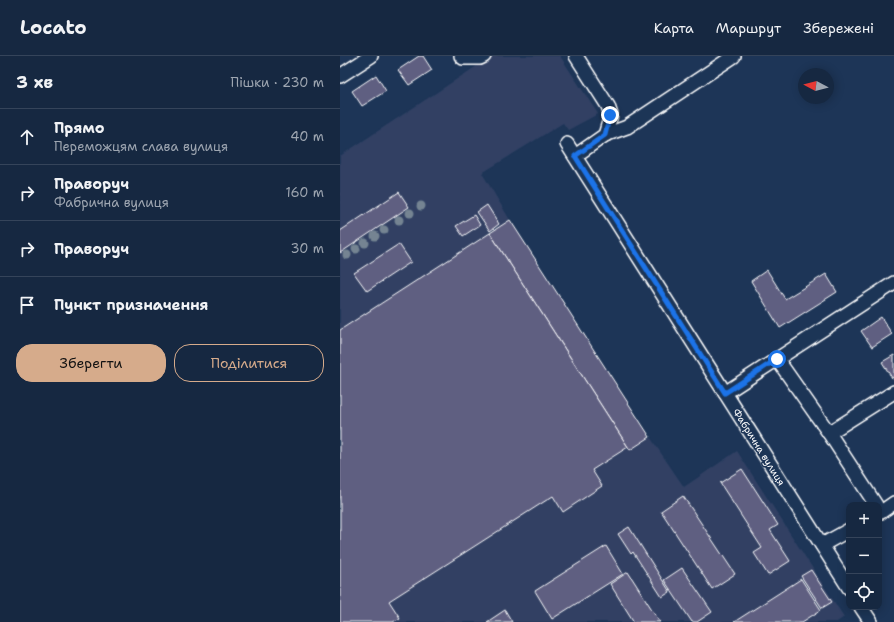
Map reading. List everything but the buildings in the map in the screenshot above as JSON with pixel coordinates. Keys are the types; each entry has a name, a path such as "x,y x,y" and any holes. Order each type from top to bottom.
{"street":[{"path":"340,76 371,56"},
{"path":"461,56 463,58 480,58 484,56"},
{"path":"576,56 608,106 610,115 605,135"},
{"path":"575,156 605,135 627,127 734,56"},
{"name":"Фабрична вулиця","path":"567,144 846,583"},
{"path":"725,393 894,283"},
{"path":"777,359 874,502"},
{"path":"829,434 894,392"},
{"path":"882,509 894,503"},
{"path":"822,545 846,532"},
{"path":"863,610 871,622"}],"shaded area":[{"path":"492,56 560,56 598,114 568,130 563,123 482,173 510,220 684,487 737,451 844,617 837,622 340,622 340,156"}],"route":[{"path":"610,115 605,135 575,156 725,393 777,359"}]}
